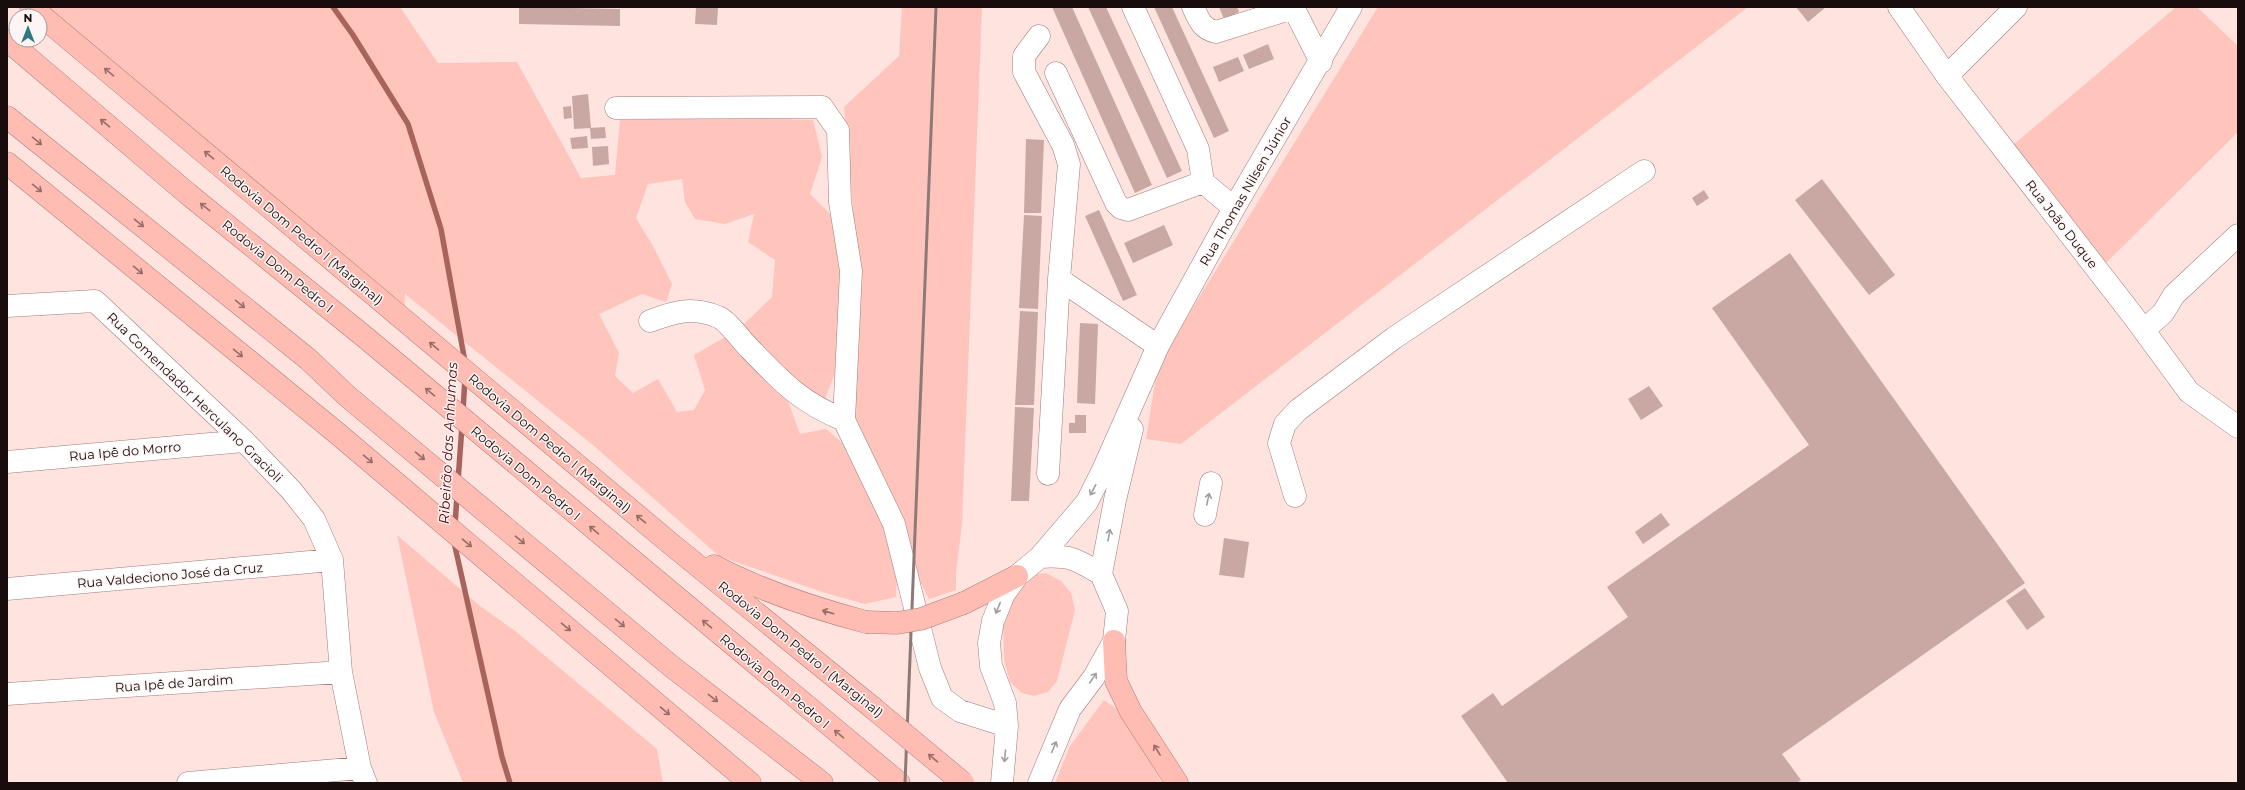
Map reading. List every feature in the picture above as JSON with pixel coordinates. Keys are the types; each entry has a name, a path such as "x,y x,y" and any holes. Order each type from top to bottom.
{"highway":[{"name":"Rodovia Dom Pedro I (Marginal)","path":"31,7 671,544 963,783"},
{"name":"Rodovia Dom Pedro I","path":"7,40 188,194 366,338 656,582 899,783"},
{"path":"7,117 308,359 347,396 671,666 822,783"},
{"path":"7,163 338,434 750,783"},
{"path":"671,544 740,579 825,611 866,622 897,623 921,619 964,603 1017,576"},
{"path":"1114,641 1116,681 1131,712 1177,783"},
{"path":"720,758 728,783"}],"street":[{"path":"1133,7 1198,149 1203,182 1234,208"},
{"path":"1193,7 1201,24 1208,30 1216,32 1293,7 1321,62"},
{"name":"Rua Thomas Nilsen Júnior","path":"1101,574 1113,467 1143,377 1158,346 1234,208 1321,62 1351,7"},
{"name":"Rua João Duque","path":"1900,7 1948,76 2139,323 2189,392 2238,427"},
{"path":"1948,76 2016,7"},
{"path":"1039,36 1024,56 1024,72 1067,155 1069,164 1059,279 1048,474"},
{"path":"1056,73 1116,202 1121,208 1128,210 1203,182"},
{"path":"616,108 822,107 838,130 840,202 851,271 844,420 894,524 930,668 942,698 960,711 1007,726"},
{"path":"1295,496 1279,443 1285,424 1298,410 1394,338 1644,171"},
{"path":"2139,323 2163,313 2174,295 2234,247"},
{"path":"1059,279 1158,346"},
{"name":"Rua Comendador Herculano Gracioli","path":"7,306 95,302 244,441 291,490 314,519 332,560 341,672 363,775"},
{"path":"650,321 677,311 700,312 719,317 782,382 804,400 844,420"},
{"name":"Rua Ipê do Morro","path":"7,462 244,441"},
{"name":"Rua Thomas Nilsen Júnior","path":"1002,783 1007,726 1004,703 991,666 989,643 993,621 1001,601 1017,576 1040,557 1087,502 1113,467"},
{"path":"1205,515 1212,482"},
{"path":"1039,783 1070,709 1094,677 1114,641 1117,611 1101,574 1081,562 1063,556 1040,557"},
{"name":"Rua Valdeciono José da Cruz","path":"7,589 332,560"},
{"name":"Rua Ipê de Jardim","path":"7,694 341,672"},
{"path":"188,783 363,775"}],"shaded area":[{"path":"29,7 400,7 438,63 517,62 581,178 615,175 620,120 710,117 813,120 822,157 810,194 837,221 852,279 837,368 825,399 786,385 740,328 772,297 775,260 748,242 754,214 725,224 695,219 685,202 682,179 648,184 636,218 653,246 672,284 666,302 642,294 599,314 619,353 615,376 633,393 658,379 677,412 694,410 705,390 694,355 727,336 787,398 800,434 826,429 846,446 898,557 896,597 865,604 822,592 719,556 594,446 405,294 404,321 48,23 48,8"},
{"path":"902,7 982,7 962,524 956,573 956,590 929,599 911,564 903,516 852,420 859,276 844,107 899,56"},
{"path":"1378,7 1748,7 1181,444 1146,439 1158,364"},
{"path":"2176,7 2197,7 2238,46 2238,132 2106,263 2006,151"},
{"path":"397,535 480,606 514,630 657,749 663,783 463,783 434,712"},
{"path":"1046,573 1061,581 1071,593 1075,610 1057,681 1048,692 1034,696 1022,693 1010,682 1004,660 1003,624 1007,602 1029,575"},
{"path":"1104,700 1120,711 1162,783 1055,783 1070,746"}],"building":[{"path":"519,7 620,9 620,26 519,24"},
{"path":"696,7 718,7 717,25 695,24"},
{"path":"1052,7 1072,7 1152,185 1135,193"},
{"path":"1088,7 1106,7 1182,171 1167,178"},
{"path":"1154,7 1172,7 1229,131 1214,138"},
{"path":"1219,7 1237,7 1239,12 1224,19"},
{"path":"1796,7 1826,7 1808,22"},
{"path":"1268,44 1274,59 1249,69 1243,55"},
{"path":"1238,57 1244,71 1219,82 1213,67"},
{"path":"588,94 591,128 574,129 572,96"},
{"path":"571,106 572,118 564,119 563,107"},
{"path":"605,127 606,138 591,139 590,128"},
{"path":"587,136 588,148 572,149 570,138"},
{"path":"1026,139 1044,140 1041,213 1024,213"},
{"path":"608,146 609,164 593,166 592,147"},
{"path":"1822,179 1895,275 1869,295 1795,200"},
{"path":"1704,190 1709,198 1697,206 1692,198"},
{"path":"1099,210 1137,295 1123,301 1085,216"},
{"path":"1024,215 1042,216 1038,309 1019,308"},
{"path":"1164,225 1173,245 1133,263 1124,243"},
{"path":"1790,253 2025,583 1782,754 1801,780 1797,783 1508,783 1461,716 1493,693 1502,706 1628,617 1607,587 1809,445 1712,308"},
{"path":"1020,311 1038,312 1034,405 1015,405"},
{"path":"1080,323 1098,324 1095,404 1077,403"},
{"path":"1649,386 1663,406 1641,420 1628,399"},
{"path":"1015,407 1034,408 1029,501 1011,501"},
{"path":"1075,415 1086,415 1086,433 1069,433 1069,423 1075,423"},
{"path":"1661,513 1670,525 1643,544 1635,532"},
{"path":"1224,538 1249,542 1244,578 1219,575"},
{"path":"2025,588 2045,617 2027,630 2006,601"}],"waterway":[{"name":"Ribeirão das Anhumas","path":"333,7 353,35 408,124 441,229 465,362"},
{"name":"Ribeirão das Anhumas","path":"463,411 465,378"},
{"name":"Ribeirão das Anhumas","path":"458,481 462,426"},
{"name":"Ribeirão das Anhumas","path":"455,525 457,496"},
{"name":"Ribeirão das Anhumas","path":"454,542 502,757 510,783"}],"railway":[{"path":"905,783 936,7"}]}
